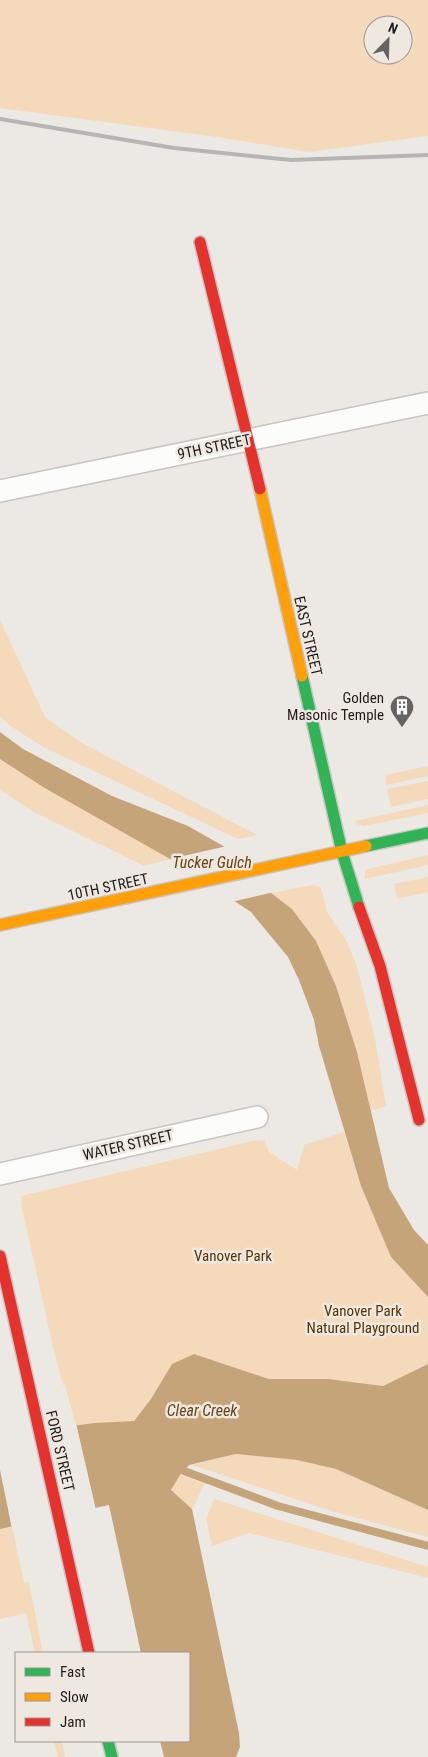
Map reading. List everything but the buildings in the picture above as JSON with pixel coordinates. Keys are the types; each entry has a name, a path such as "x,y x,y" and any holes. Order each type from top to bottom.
{"street":[{"name":"EAST STREET","path":"200,242 249,440 342,852 351,884 380,966 419,1120"},
{"name":"9TH STREET","path":"0,491 428,403"},
{"name":"10TH STREET","path":"0,924 428,833"},
{"name":"WATER STREET","path":"0,1174 257,1117"},
{"name":"FORD STREET","path":"0,1256 89,1652"},
{"path":"108,1742 112,1757"}],"green space":[{"path":"0,0 428,0 428,136 309,152 217,137 0,108"},
{"path":"0,620 45,717 80,742 257,835 238,839 43,747 9,725 0,716"},
{"path":"0,759 42,786 170,859 144,866 34,812 0,790"},
{"path":"428,766 428,776 386,785 385,775"},
{"path":"428,781 428,799 391,807 387,789"},
{"path":"428,805 428,813 364,826 356,824 355,821"},
{"path":"428,855 428,865 365,879 365,872 368,869"},
{"path":"428,877 428,892 397,899 394,884"},
{"path":"312,885 319,886 322,891 327,912 347,942 357,967 375,1038 386,1106 371,1111 357,1052 292,909 271,893"},
{"name":"Vanover Park","path":"344,1132 361,1186 391,1257 428,1297 428,1364 383,1386 328,1379 269,1379 194,1354 172,1364 151,1399 134,1421 76,1426 55,1356 21,1204 21,1196 252,1141 264,1140 269,1152 297,1170 304,1145"},
{"path":"236,1454 297,1460 336,1469 428,1510 428,1537 335,1512 192,1465"},
{"path":"180,1475 205,1483 192,1509 171,1490"},
{"path":"214,1499 428,1567 428,1578 249,1533 212,1546 206,1519"},
{"path":"12,1526 24,1582 29,1582 43,1652 35,1652 26,1613 0,1619 0,1529"},
{"path":"54,1742 62,1742 65,1757 58,1757"}],"water":[{"name":"Tucker Gulch","path":"0,732 23,749 112,796 188,826 225,847 271,893 292,909 316,941 336,986 357,1052 389,1188 414,1230 428,1245 428,1297 391,1257 361,1186 319,1046 314,1020 288,957 251,912 170,859 43,787 0,759"},
{"name":"Clear Creek","path":"194,1354 269,1379 328,1379 383,1386 428,1364 428,1510 336,1469 297,1460 236,1454 189,1465 171,1490 192,1509 239,1733 240,1747 236,1757 164,1757 160,1742 190,1742 190,1652 141,1652 109,1505 0,1529 0,1435 95,1423 134,1421 151,1399 172,1364"}],"pier":[{"path":"227,846 274,892 231,902 170,859"},
{"path":"76,1423 96,1510 12,1529 0,1470 0,1432"}],"waterway":[{"path":"176,1468 278,1506 428,1546"}],"railway":[{"path":"0,119 174,148 291,160 428,155"}],"traffic: fast":[{"path":"302,676 342,852 359,907"},
{"path":"366,846 428,833"},
{"path":"108,1742 112,1757"}],"traffic: slow":[{"path":"260,489 302,676"},
{"path":"0,925 366,846"}],"traffic: jam":[{"path":"200,242 260,489"},
{"path":"359,907 380,966 419,1120"},
{"path":"0,1256 89,1652"}],"place":[{"name":"Golden Masonic Temple","path":"402,728"}],"park label":[{"name":"Vanover Park Natural Playground","path":"363,1320"}]}
